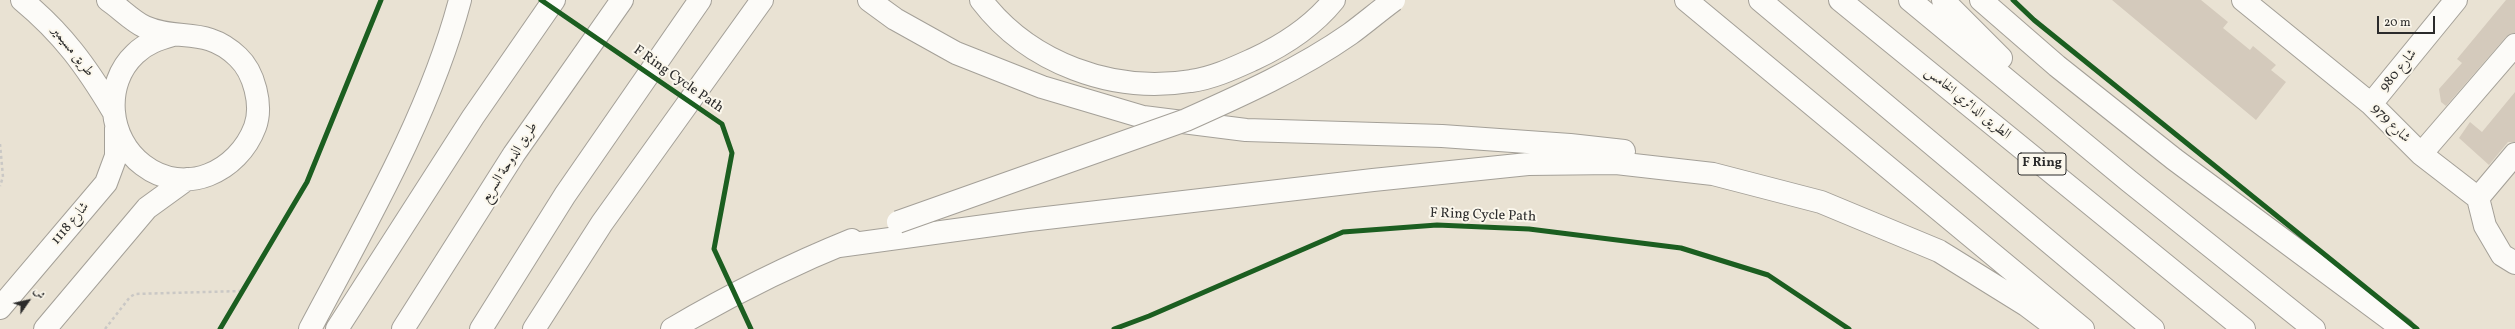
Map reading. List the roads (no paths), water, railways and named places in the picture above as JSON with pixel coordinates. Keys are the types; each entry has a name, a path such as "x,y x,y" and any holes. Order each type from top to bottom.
{"main road":[{"name":"طريق مسيمير","path":"22,0 50,24 86,66 115,119 127,149 143,166 164,176 187,179"},
{"path":"45,329 147,208 187,179 210,175 230,164 246,147 256,125 258,101 252,77 238,57 219,43 202,37 173,35 145,26 108,0"},
{"path":"336,329 473,116 554,0"},
{"name":"طريق الدوحة السريع","path":"403,329 514,154 622,0"},
{"path":"481,329 564,195 700,0"},
{"path":"534,329 602,223 762,0"},
{"path":"869,0 895,19 956,53 1042,87 1143,117 1246,130 1442,136 1618,150 1664,160 1821,202 1939,251 2026,305 2058,329"},
{"path":"981,0 995,18 1019,39 1068,67 1096,77 1144,84 1191,81 1237,67 1289,40 1311,23 1334,0"},
{"path":"672,329 707,308 775,274 839,246 898,222 1186,120 1228,102 1292,70 1350,34 1394,0"},
{"path":"1686,0 2083,329"},
{"path":"1760,0 2153,329"},
{"name":"الطريق الدائري الخامس","path":"1840,0 2244,329"},
{"path":"1910,0 2128,181 2314,329"},
{"path":"1943,0 2128,181"},
{"path":"1981,0 2057,66 2174,159 2403,329"},
{"name":"شارع 979","path":"2242,0 2371,104 2421,154 2478,198"},
{"name":"شارع 980","path":"2371,104 2456,0"},
{"path":"310,329 402,151 432,82 459,3"},
{"name":"شارع 1118","path":"0,308 106,183 116,156 115,119 117,83 122,70 135,53 152,42 173,35"},
{"path":"2421,154 2515,45"},
{"path":"2515,154 2478,198 2484,226 2502,255 2515,263"},
{"path":"839,246 1029,220 1528,164 1616,163 1713,174"}]}
